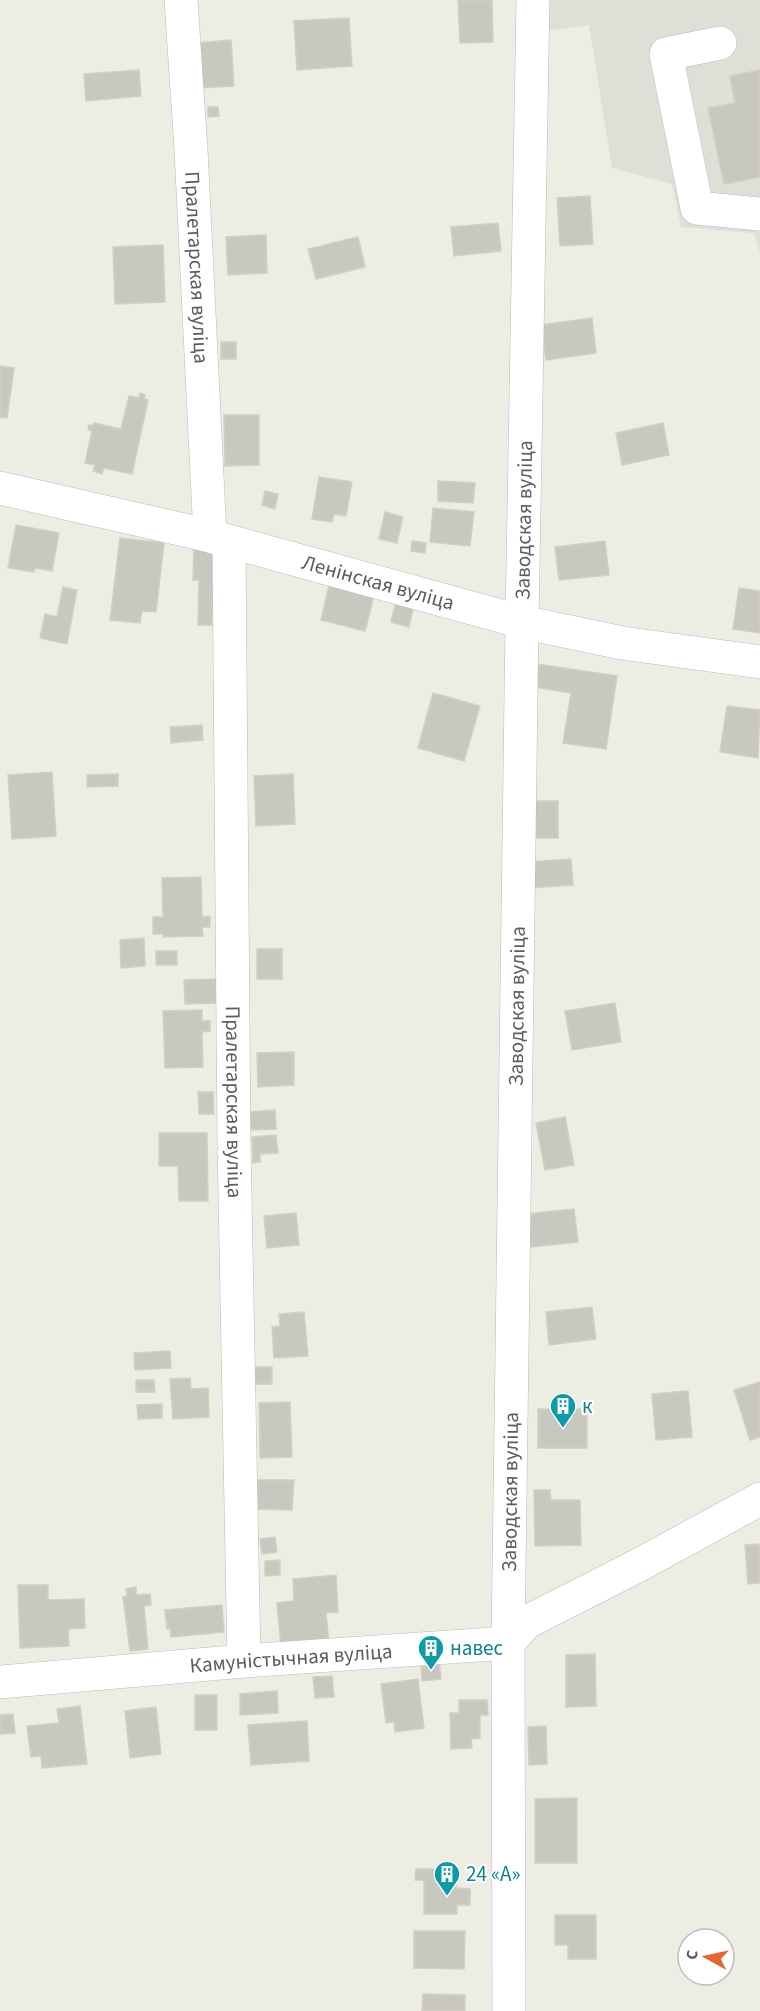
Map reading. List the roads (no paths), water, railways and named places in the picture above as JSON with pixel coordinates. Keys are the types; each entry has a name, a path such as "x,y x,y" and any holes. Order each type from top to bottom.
{"street":[{"name":"Пралетарская вуліца","path":"181,0 220,539 244,1661"},
{"name":"Заводская вуліца","path":"509,2011 508,1643 533,0"},
{"path":"720,43 666,54 697,208 760,214"},
{"name":"Ленінская вуліца","path":"0,488 220,539 522,622 622,643 760,662"},
{"path":"508,1643 527,1622 639,1566 760,1499"},
{"name":"Камуністычная вуліца","path":"0,1682 244,1661 508,1643"}],"place":[{"name":"к","path":"563,1429"},
{"name":"навес","path":"431,1671"},
{"name":"24 «А»","path":"447,1897"}]}
